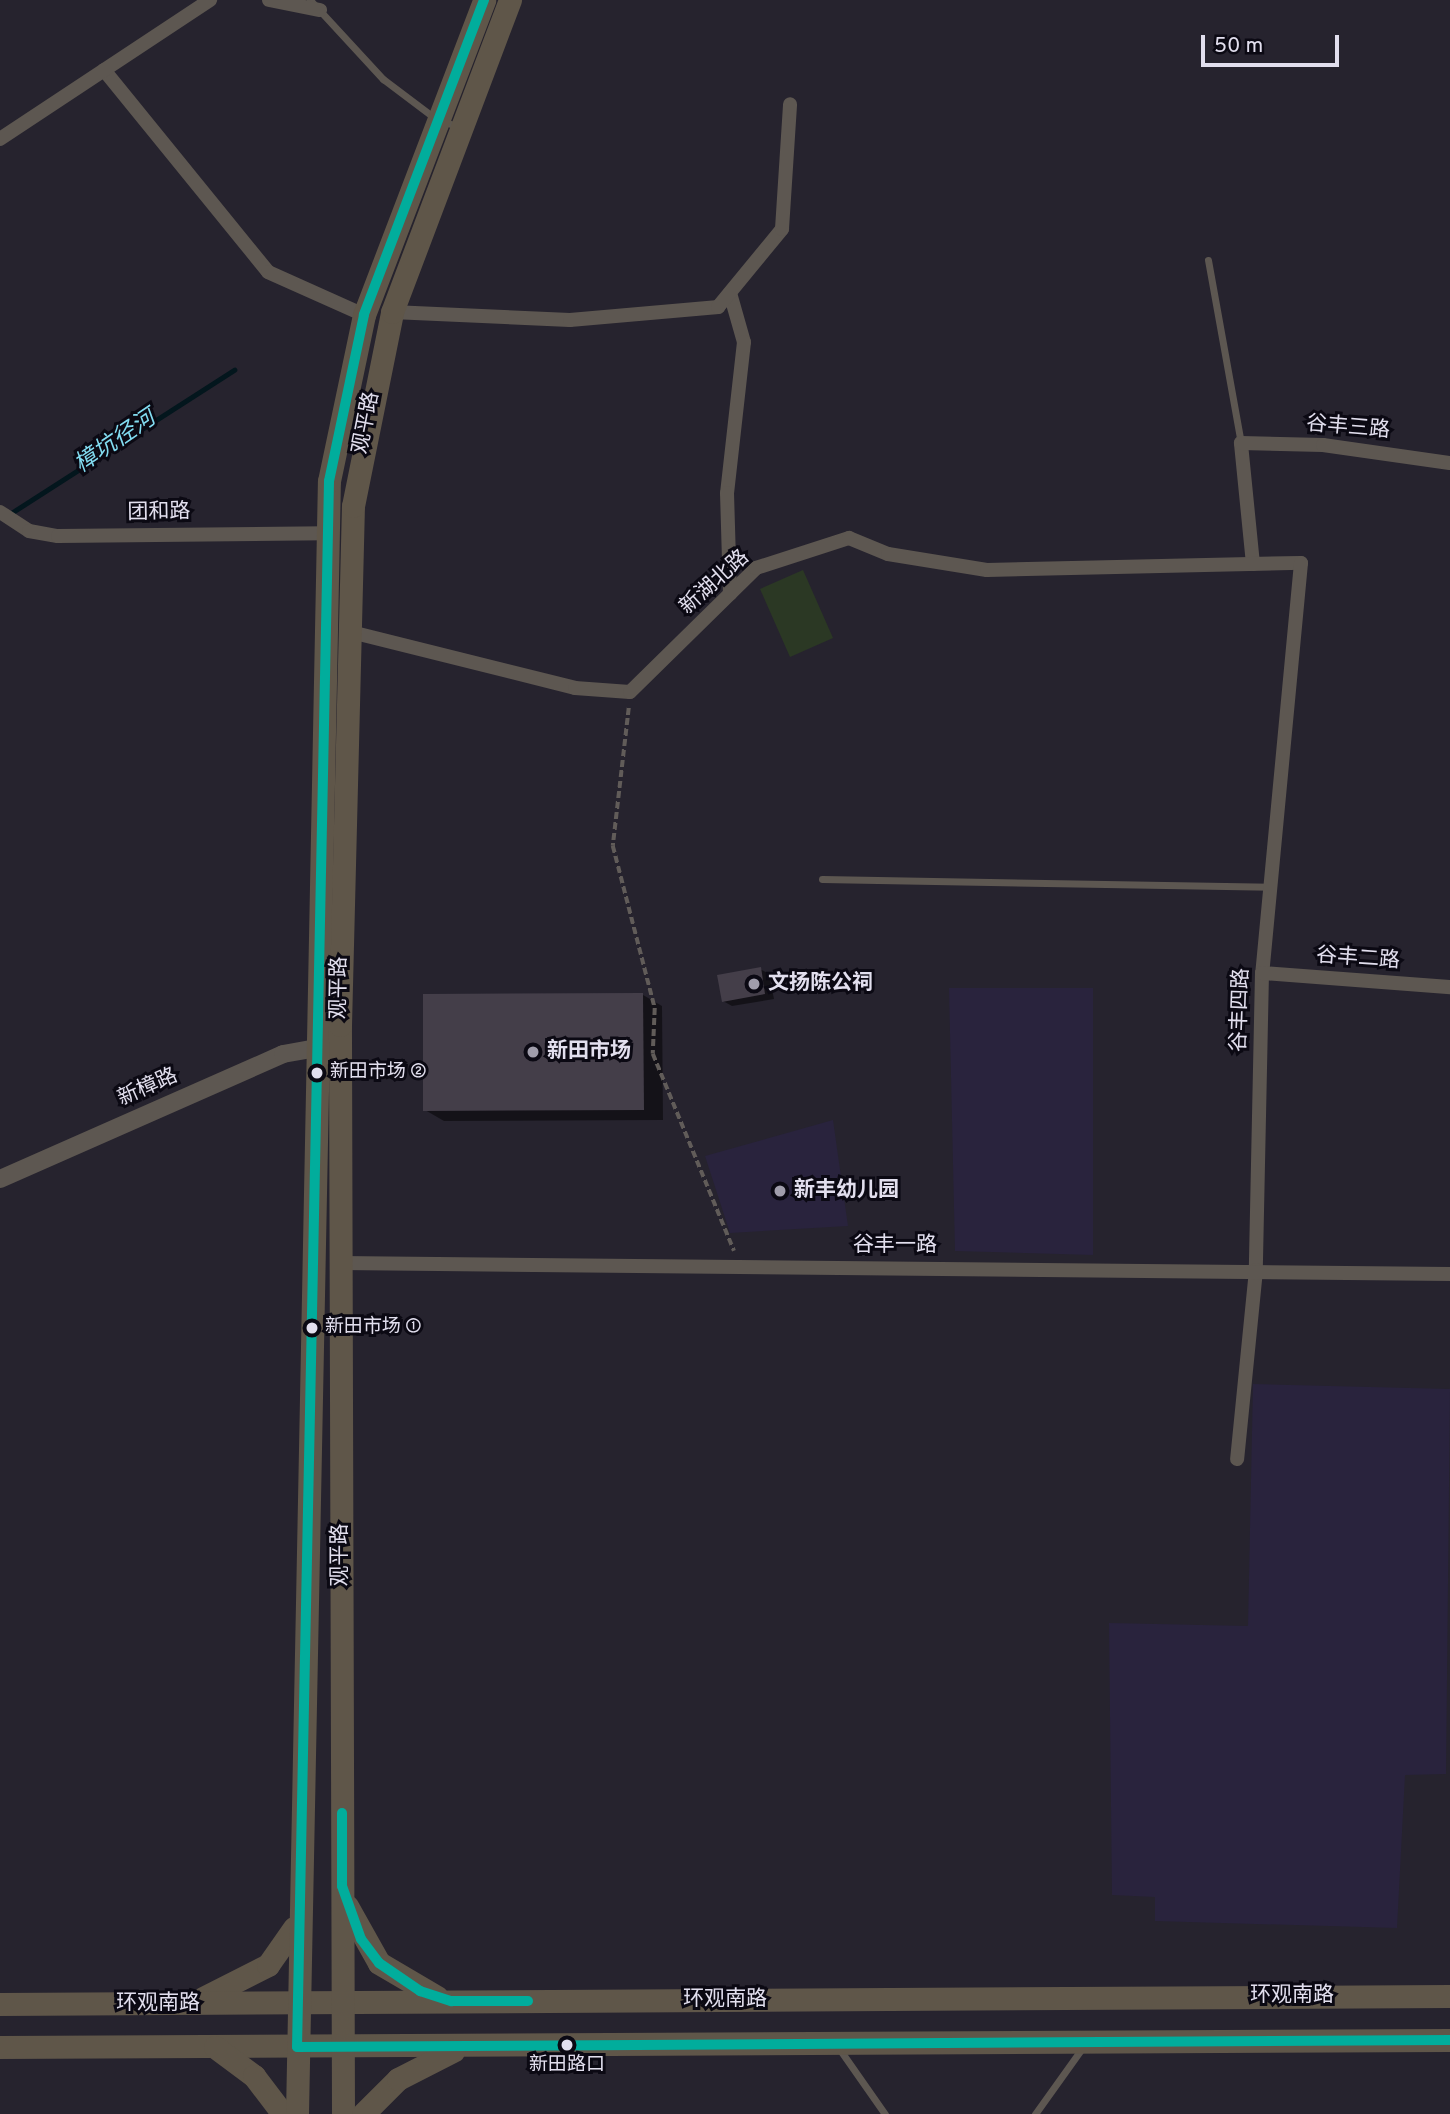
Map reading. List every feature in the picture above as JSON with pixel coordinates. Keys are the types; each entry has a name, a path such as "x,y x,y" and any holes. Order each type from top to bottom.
{"main road":[{"name":"观平路","path":"297,2114 297,1922 317,1048 325,533 336,427 364,315 436,119 484,0"},
{"name":"观平路","path":"343,2114 340,1263 347,631 360,453 392,312 459,127 510,0"},
{"path":"342,1886 361,1939 379,1963 420,1991 451,2001"},
{"path":"179,2004 245,1981 280,1954 297,1922"},
{"name":"环观南路","path":"0,2004 1450,1996"},
{"name":"环观南路","path":"0,2047 1450,2040"},
{"path":"363,2114 398,2078 470,2046"},
{"path":"215,2047 254,2076 283,2114"}],"street":[{"path":"0,139 210,0"},
{"path":"269,0 315,5"},
{"path":"104,70 268,272 364,315"},
{"path":"392,312 570,320 718,307 782,229 790,104"},
{"path":"730,293 744,342 727,493 730,594"},
{"path":"1241,443 1253,564"},
{"name":"谷丰三路","path":"1241,443 1323,445 1450,463"},
{"name":"团和路","path":"0,512 29,531 58,536 325,533"},
{"name":"新湖北路","path":"630,692 756,568 849,537 888,554 987,570 1301,563"},
{"name":"谷丰四路","path":"1237,1460 1256,1269 1262,973 1301,563"},
{"path":"347,631 575,688 630,692"},
{"name":"谷丰二路","path":"1262,973 1450,987"},
{"name":"新樟路","path":"0,1179 283,1054 317,1048"},
{"name":"谷丰一路","path":"340,1263 1256,1269 1450,1274"}],"lane":[{"path":"315,5 383,79 436,119 459,127"},
{"path":"1209,260 1241,443"},
{"path":"822,879 1270,887"},
{"path":"1034,2114 1087,2042"},
{"path":"835,2044 885,2114"}],"path":[{"path":"630,692 613,846 655,1008 653,1054 739,1266"}],"shaded area":[{"path":"949,988 1093,988 1093,1255 955,1251"},
{"name":"新丰幼儿园","path":"833,1120 848,1226 730,1233 705,1156"},
{"path":"1253,1384 1450,1389 1446,1774 1405,1775 1397,1928 1155,1921 1155,1897 1112,1895 1109,1623 1248,1626"}],"green space":[{"path":"803,570 833,638 790,657 760,589"}],"building":[{"path":"761,967 765,994 722,1002 717,975"},
{"name":"新田市场","path":"643,993 644,1110 423,1111 423,994"}],"waterway":[{"name":"樟坑径河","path":"8,515 234,370"}],"transit line":[{"path":"484,0 364,315 329,481 297,2047 1450,2040"},
{"path":"342,1813 342,1886 361,1939 379,1963 420,1991 451,2001 528,2001"}],"place":[{"name":"文扬陈公祠","path":"754,984"},
{"name":"新田市场","path":"533,1052"},
{"name":"新田市场 ②","path":"317,1073"},
{"name":"新丰幼儿园","path":"780,1191"},
{"name":"新田市场 ①","path":"312,1328"},
{"name":"新田路口","path":"567,2045"}]}
